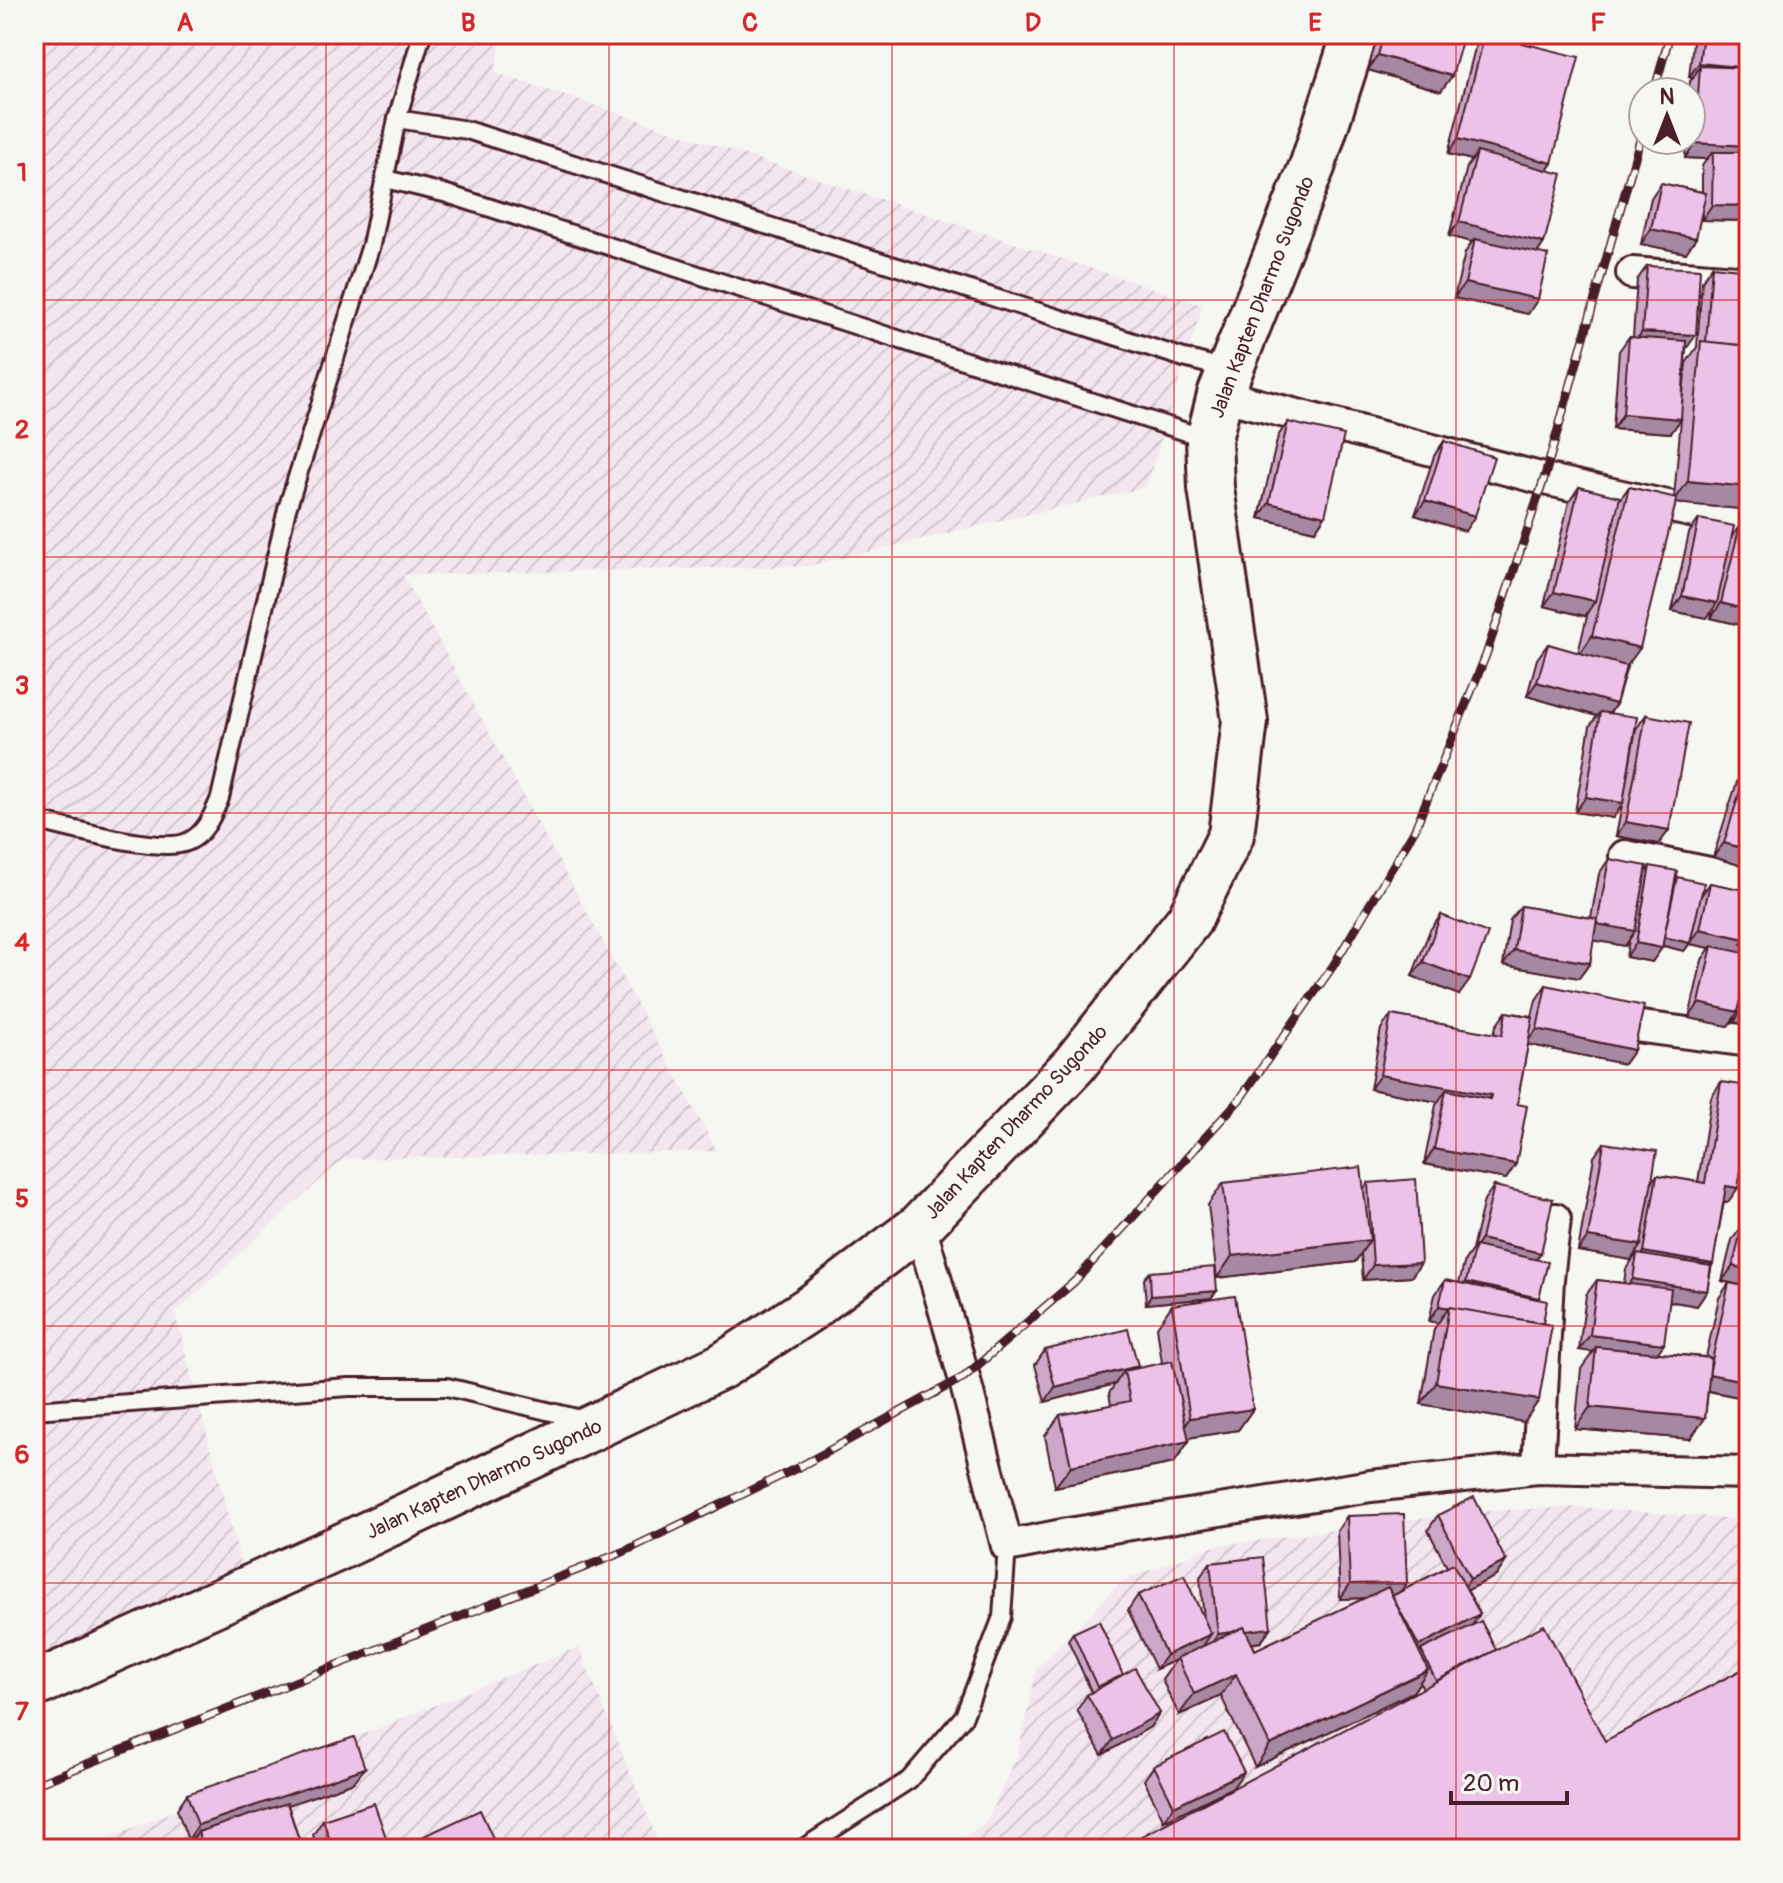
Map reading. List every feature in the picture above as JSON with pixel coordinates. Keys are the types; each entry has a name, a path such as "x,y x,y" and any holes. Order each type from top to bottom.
{"main road":[{"name":"Jalan Kapten Dharmo Sugondo","path":"34,1685 292,1569 722,1366 811,1308 920,1226 1074,1065 1189,920 1231,835 1245,721 1211,488 1209,439 1225,382 1313,164 1355,34"}],"street":[{"path":"1632,273 1749,282"},
{"path":"1225,382 1544,479 1749,524"},
{"path":"1625,856 1749,881"},
{"path":"1642,1027 1749,1041"},
{"path":"1538,1468 1548,1279 1555,1219"},
{"path":"920,1226 964,1377 1007,1546 1371,1486 1538,1468 1749,1473"}],"lane":[{"path":"34,820 157,846 188,842 208,824 220,798 287,509 371,245 397,119 422,34"},
{"path":"397,119 467,130 1184,358 1225,382"},
{"path":"385,179 444,193 1209,439"},
{"path":"34,1410 349,1387 447,1387 602,1424"},
{"path":"802,1849 909,1780 964,1716 1002,1617 1007,1546"}],"shaded area":[{"path":"34,34 502,34 495,73 1203,305 1146,487 807,566 403,575 717,1151 343,1159 175,1313 249,1595 34,1677"},
{"path":"1573,1507 1749,1520 1749,1849 948,1849 987,1821 1018,1754 1037,1668 1123,1580 1215,1546 1465,1512"},
{"path":"579,1647 661,1849 80,1849"}],"building":[{"path":"1384,34 1464,34 1452,76 1378,55"},
{"path":"1485,34 1579,57 1552,163 1458,139"},
{"path":"1703,34 1749,34 1749,146 1707,144 1707,76 1699,76 1700,66 1748,68 1699,63"},
{"path":"1477,152 1562,174 1544,243 1459,222"},
{"path":"1713,152 1749,152 1749,206 1712,205"},
{"path":"1661,183 1706,193 1696,238 1651,229"},
{"path":"1475,239 1548,255 1538,299 1465,283"},
{"path":"1647,266 1700,269 1696,335 1642,332"},
{"path":"1712,266 1749,270 1749,346 1706,342"},
{"path":"1629,337 1686,341 1681,419 1623,414"},
{"path":"1701,341 1749,346 1749,487 1688,481"},
{"path":"1288,422 1344,435 1325,516 1269,503"},
{"path":"1444,441 1494,457 1475,516 1425,501"},
{"path":"1579,487 1620,497 1595,601 1554,592"},
{"path":"1629,487 1677,498 1640,648 1592,636"},
{"path":"1699,519 1734,526 1717,603 1682,596"},
{"path":"1740,525 1749,527 1749,610 1721,603"},
{"path":"1548,644 1626,666 1616,704 1537,682"},
{"path":"1600,712 1637,717 1623,803 1586,797"},
{"path":"1646,715 1689,723 1669,830 1626,822"},
{"path":"1749,768 1749,850 1724,843"},
{"path":"1609,859 1647,866 1635,931 1597,924"},
{"path":"1650,866 1677,871 1662,948 1636,943"},
{"path":"1677,877 1704,883 1690,943 1664,937"},
{"path":"1710,883 1749,891 1745,939 1700,929"},
{"path":"1521,906 1597,919 1590,963 1514,950"},
{"path":"1441,915 1488,933 1470,980 1423,962"},
{"path":"1749,919 1749,946 1741,944"},
{"path":"1712,946 1749,954 1738,1012 1699,1003"},
{"path":"1546,985 1644,1006 1634,1050 1537,1029"},
{"path":"1749,986 1749,1008 1744,1007"},
{"path":"1506,1012 1533,1017 1517,1104 1527,1106 1516,1164 1434,1149 1446,1090 1490,1099 1491,1095 1380,1075 1391,1015 1502,1035"},
{"path":"1721,1082 1749,1086 1749,1121 1738,1188 1726,1186 1713,1264 1644,1252 1657,1175 1705,1183"},
{"path":"1604,1143 1657,1151 1641,1245 1588,1237"},
{"path":"1361,1167 1370,1240 1232,1256 1223,1183"},
{"path":"1416,1179 1421,1263 1373,1265 1368,1183"},
{"path":"1494,1186 1553,1199 1541,1253 1481,1239"},
{"path":"1742,1225 1749,1227 1749,1270 1733,1266"},
{"path":"1475,1246 1548,1262 1539,1298 1466,1282"},
{"path":"1637,1254 1711,1266 1707,1291 1633,1279"},
{"path":"1215,1267 1217,1291 1151,1296 1150,1272"},
{"path":"1445,1280 1547,1301 1543,1323 1439,1306"},
{"path":"1597,1280 1671,1289 1664,1344 1590,1335"},
{"path":"1729,1283 1749,1287 1749,1382 1709,1374"},
{"path":"1235,1296 1253,1409 1190,1418 1172,1305"},
{"path":"1449,1307 1552,1325 1539,1400 1436,1383"},
{"path":"1128,1329 1138,1366 1055,1387 1045,1350"},
{"path":"1596,1347 1711,1358 1705,1418 1590,1407"},
{"path":"1172,1361 1189,1441 1071,1466 1060,1415 1130,1401 1124,1371"},
{"path":"1474,1497 1506,1561 1470,1579 1438,1515"},
{"path":"1404,1514 1407,1583 1350,1584 1347,1516"},
{"path":"1263,1557 1271,1628 1246,1631 1244,1627 1218,1634 1210,1563"},
{"path":"1453,1564 1480,1614 1419,1646 1392,1596"},
{"path":"1184,1575 1211,1634 1166,1655 1138,1595"},
{"path":"1388,1587 1428,1670 1270,1745 1236,1674 1194,1694 1177,1658 1244,1627 1255,1650"},
{"path":"1099,1621 1123,1675 1097,1687 1073,1633"},
{"path":"1481,1621 1496,1650 1436,1681 1421,1650"},
{"path":"1544,1625 1605,1741 1749,1666 1749,1849 1117,1849"},
{"path":"1135,1668 1160,1713 1113,1740 1087,1695"},
{"path":"1224,1732 1244,1772 1174,1806 1154,1766"},
{"path":"354,1737 365,1768 198,1825 187,1794"},
{"path":"287,1803 302,1849 204,1849 198,1832"},
{"path":"374,1803 390,1849 333,1849 323,1820"},
{"path":"480,1810 498,1849 405,1849 403,1846"},
{"path":"53,1842 55,1849 34,1849 34,1848"}],"railway":[{"path":"1658,76 1670,34"},
{"path":"34,1785 623,1552 799,1467 964,1377 1075,1281 1240,1099 1333,966 1415,829 1486,655 1544,479 1635,156"}]}
